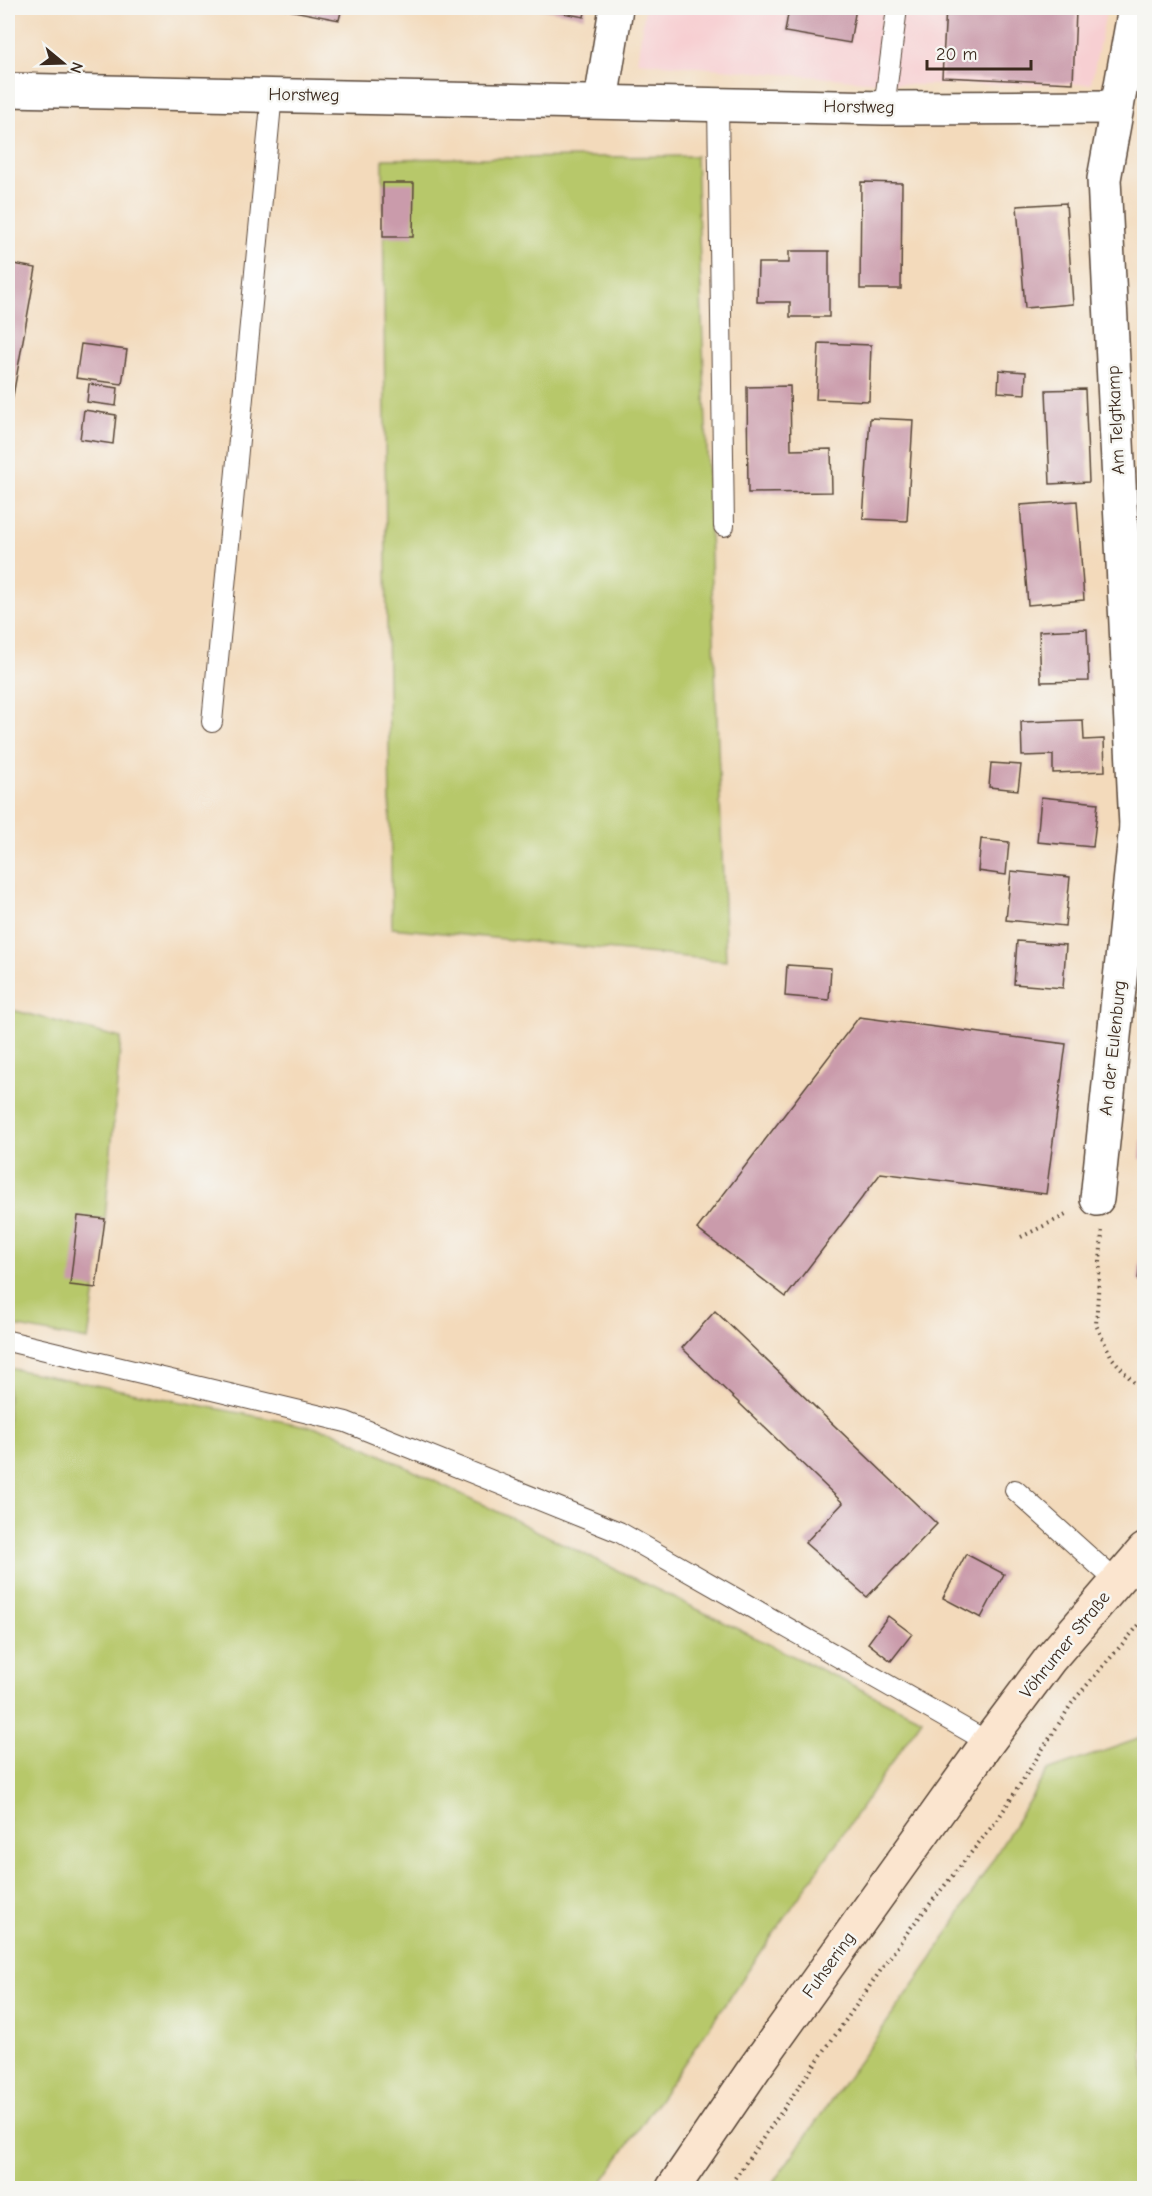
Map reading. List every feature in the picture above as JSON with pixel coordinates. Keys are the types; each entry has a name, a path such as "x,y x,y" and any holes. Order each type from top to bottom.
{"main road":[{"name":"Vöhrumer Straße","path":"988,1742 1050,1659 1144,1550"},
{"name":"Fuhsering","path":"673,2188 754,2069 988,1742"}],"street":[{"path":"601,101 616,8"},
{"name":"Am Telgtkamp","path":"1135,8 1137,43 1117,107 1104,179 1140,828"},
{"name":"Horstweg","path":"8,90 884,108 1117,107"},
{"name":"An der Eulenburg","path":"1097,1199 1140,828"}],"lane":[{"path":"884,108 897,8"},
{"path":"212,722 272,94"},
{"path":"718,104 723,526"},
{"path":"8,1341 346,1422 608,1528 988,1742"},
{"path":"1016,1490 1117,1581"}],"path":[{"path":"1021,1236 1097,1199 1102,1234 1096,1325 1112,1358 1144,1394"},
{"path":"729,2188 909,1930 998,1819 1074,1700 1144,1619"}],"shaded area":[{"path":"645,8 1107,8 1091,84 914,85 637,62"}],"green space":[{"path":"696,156 726,961 392,928 383,159"},
{"path":"8,1009 121,1038 105,1219 88,1340 8,1325"},
{"path":"8,1368 332,1431 922,1719 598,2188 8,2188"},
{"path":"1144,1737 1144,2188 769,2188 932,1959 1047,1771"}],"building":[{"path":"283,8 342,8 339,20"},
{"path":"536,8 586,8 584,17"},
{"path":"789,8 856,8 850,43 785,32"},
{"path":"946,8 1066,8 1066,10 1076,11 1073,83 942,77"},
{"path":"861,182 902,183 901,289 860,289"},
{"path":"383,183 414,183 413,237 383,237"},
{"path":"1066,203 1073,304 1025,308 1017,206"},
{"path":"789,251 829,251 829,317 790,317 790,302 757,302 758,263 789,263"},
{"path":"8,263 36,268 11,407 8,406"},
{"path":"819,343 871,345 869,401 816,399"},
{"path":"81,344 127,350 122,384 76,378"},
{"path":"999,370 1026,372 1025,394 998,392"},
{"path":"89,384 118,388 116,406 87,402"},
{"path":"790,386 791,450 831,449 832,492 748,493 747,387"},
{"path":"1085,389 1089,482 1050,484 1046,390"},
{"path":"84,410 116,415 113,444 80,439"},
{"path":"870,418 913,420 907,521 863,519"},
{"path":"1077,501 1084,600 1028,605 1020,505"},
{"path":"1087,629 1089,681 1041,682 1039,631"},
{"path":"1083,720 1084,740 1104,739 1105,771 1053,773 1053,755 1022,756 1021,722"},
{"path":"991,763 1021,765 1018,790 989,787"},
{"path":"1041,797 1098,803 1093,847 1037,842"},
{"path":"981,839 1009,842 1006,875 978,871"},
{"path":"1011,871 1070,877 1065,926 1006,920"},
{"path":"1017,941 1066,945 1063,988 1014,984"},
{"path":"787,965 831,968 829,1000 785,996"},
{"path":"859,1017 1066,1044 1046,1194 881,1173 786,1297 697,1229"},
{"path":"1143,1126 1144,1159 1140,1159"},
{"path":"78,1216 105,1219 96,1288 70,1285"},
{"path":"1144,1235 1144,1282 1138,1281"},
{"path":"715,1311 937,1524 867,1597 805,1543 843,1503 682,1348"},
{"path":"966,1554 1004,1574 981,1618 943,1598"},
{"path":"888,1616 912,1634 891,1661 868,1643"}]}
